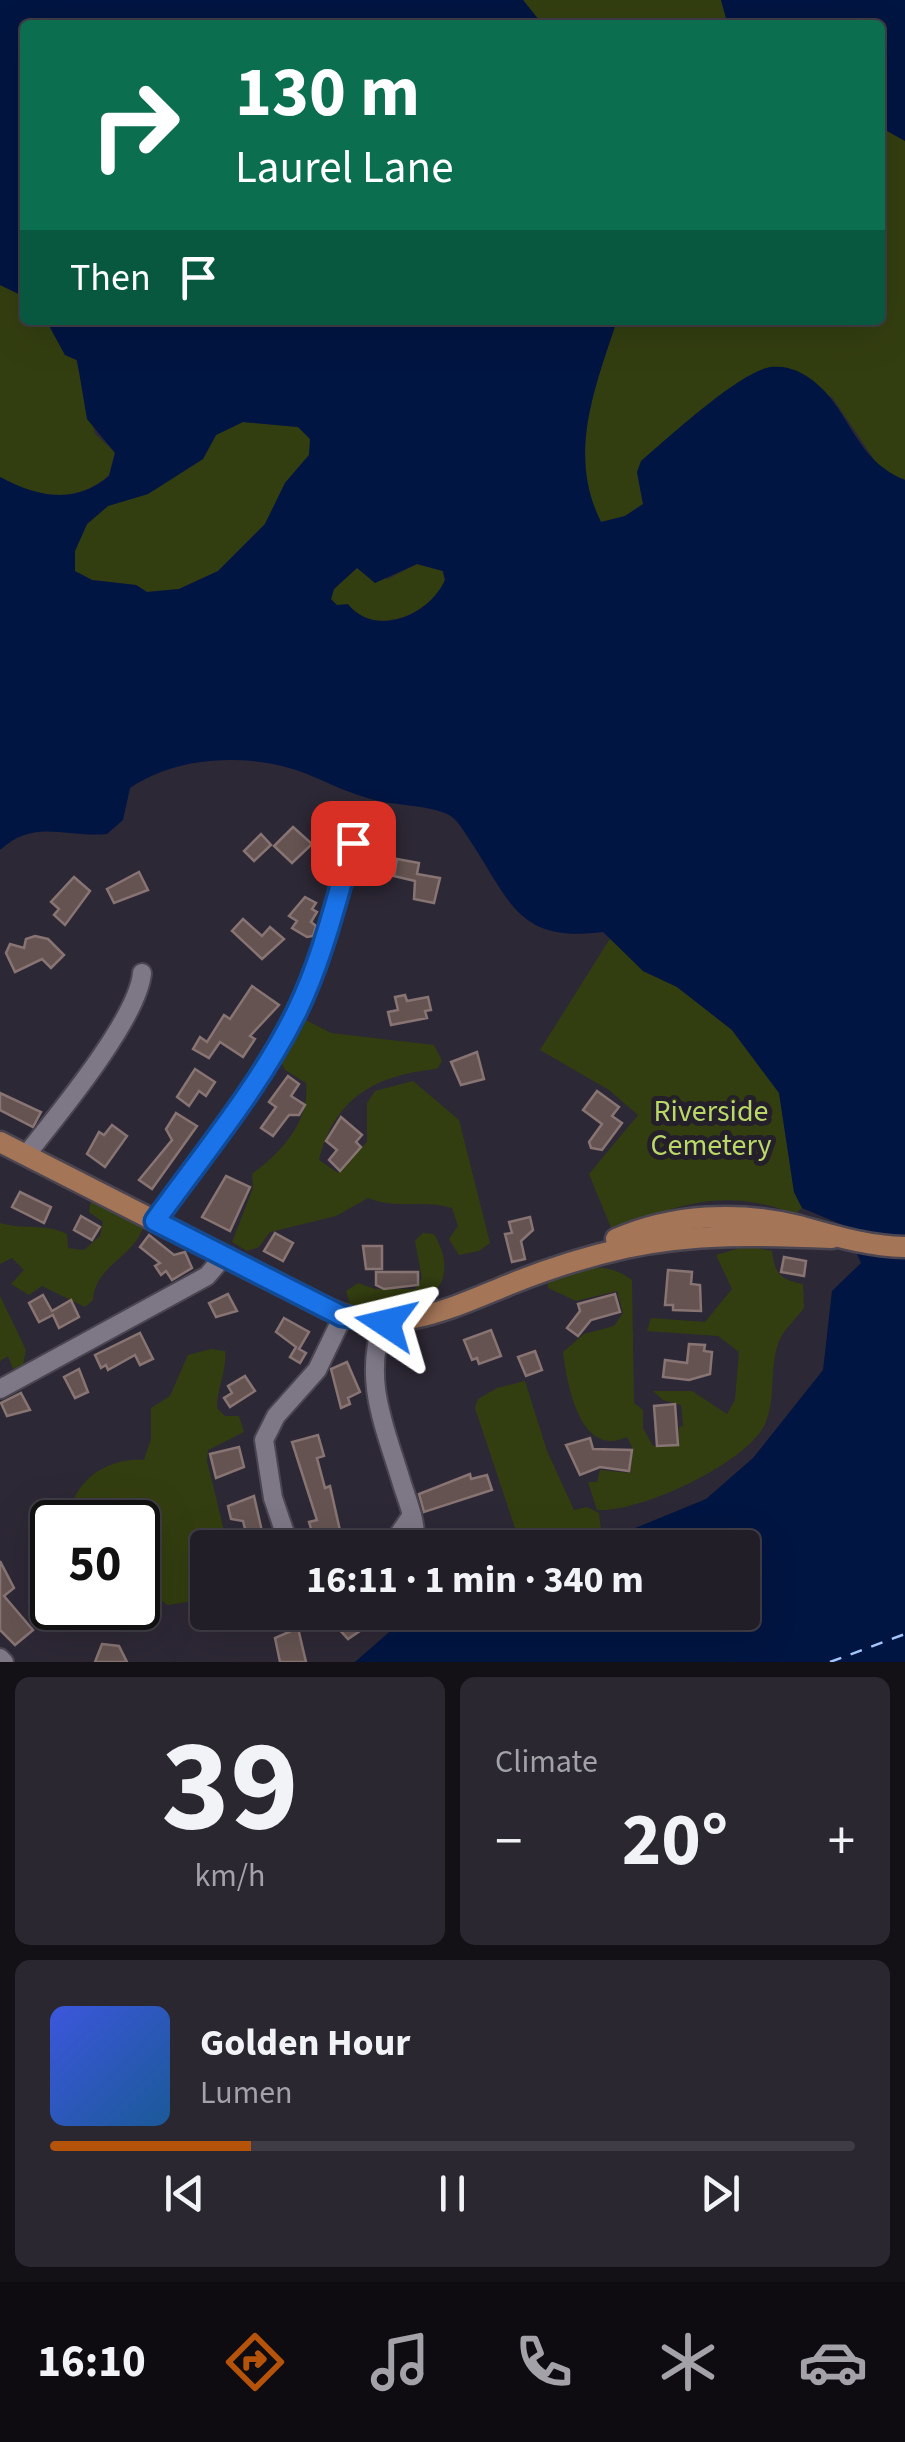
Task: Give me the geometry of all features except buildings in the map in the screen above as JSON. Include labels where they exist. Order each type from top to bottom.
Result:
[{"type":"main road","points":[[0,1142],[342,1316],[382,1322],[452,1309],[584,1257],[645,1244],[722,1236],[832,1238],[905,1247]]},
{"type":"street","points":[[155,1221],[252,1086],[297,1012],[320,958],[353,843]]},
{"type":"street","points":[[26,1155],[88,1074],[131,1004],[142,973]]},
{"type":"street","points":[[0,1389],[207,1276],[224,1256]]},
{"type":"street","points":[[284,1530],[273,1498],[264,1440],[276,1416],[317,1370],[342,1316]]},
{"type":"street","points":[[382,1322],[372,1354],[374,1394],[413,1530]]},
{"type":"street","points":[[402,1530],[412,1516]]},
{"type":"green space","points":[[523,0],[721,0],[727,20],[539,20]]},
{"type":"green space","points":[[885,130],[905,141],[905,480],[882,471],[832,397],[771,367],[716,400],[637,472],[643,504],[625,516],[601,522],[586,471],[585,446],[593,396],[615,325],[885,325]]},
{"type":"green space","points":[[0,285],[20,295],[20,325],[49,325],[65,355],[76,360],[95,434],[115,452],[109,475],[83,491],[42,493],[0,477]]},
{"type":"green space","points":[[243,422],[298,427],[311,439],[309,455],[285,483],[265,524],[218,571],[179,589],[147,592],[136,585],[92,580],[75,571],[75,551],[87,524],[108,506],[148,494],[203,459],[216,435]]},
{"type":"green space","points":[[417,564],[442,571],[445,580],[436,595],[409,615],[393,620],[360,618],[331,599],[334,589],[357,568],[388,579]]},
{"type":"green space","name":"Riverside Cemetery","points":[[611,937],[643,971],[677,987],[732,1030],[779,1093],[794,1192],[802,1208],[795,1214],[746,1201],[724,1200],[682,1206],[612,1230],[589,1174],[638,1115],[609,1090],[540,1050]]},
{"type":"green space","points":[[300,1017],[331,1033],[434,1045],[442,1061],[437,1069],[377,1084],[347,1105],[326,1138],[319,1160],[338,1173],[367,1142],[367,1103],[375,1091],[413,1081],[459,1120],[490,1243],[479,1251],[459,1255],[449,1239],[458,1226],[452,1208],[368,1198],[336,1216],[270,1232],[259,1247],[247,1251],[232,1242],[253,1188],[252,1174],[283,1146],[303,1110],[306,1083],[285,1070],[277,1054]]},
{"type":"green space","points":[[91,1199],[133,1215],[143,1228],[131,1247],[100,1279],[93,1300],[85,1307],[42,1286],[29,1295],[11,1284],[24,1270],[12,1258],[0,1264],[0,1223],[59,1231],[67,1234],[68,1248],[84,1250],[100,1236],[103,1222],[89,1212]]},
{"type":"green space","points":[[423,1233],[434,1234],[443,1256],[444,1274],[437,1289],[409,1307],[370,1310],[350,1305],[346,1291],[358,1283],[375,1289],[415,1289],[422,1278],[415,1241]]},
{"type":"green space","points":[[747,1246],[772,1251],[780,1275],[803,1284],[804,1308],[776,1349],[771,1404],[765,1424],[737,1454],[690,1483],[639,1503],[597,1510],[588,1482],[597,1482],[600,1470],[630,1473],[633,1449],[627,1437],[611,1441],[598,1438],[587,1428],[573,1399],[563,1352],[584,1334],[614,1326],[623,1313],[617,1291],[576,1301],[548,1288],[548,1281],[591,1268],[611,1270],[632,1280],[634,1403],[643,1410],[643,1428],[653,1446],[678,1446],[679,1427],[683,1426],[681,1405],[663,1400],[653,1391],[692,1391],[727,1414],[735,1400],[739,1352],[718,1336],[647,1331],[651,1318],[705,1322],[732,1289],[716,1255]]},
{"type":"green space","points":[[0,1296],[26,1350],[23,1365],[13,1369],[8,1356],[0,1361]]},
{"type":"green space","points":[[211,1349],[225,1351],[217,1408],[225,1416],[239,1416],[244,1432],[208,1450],[207,1461],[224,1530],[190,1530],[190,1603],[168,1605],[160,1600],[160,1500],[74,1500],[84,1484],[101,1470],[122,1461],[144,1460],[151,1439],[151,1408],[170,1396],[188,1355]]},
{"type":"green space","points":[[525,1381],[547,1451],[574,1510],[587,1507],[599,1513],[601,1529],[516,1530],[475,1408],[478,1399],[497,1388]]},
{"type":"water","points":[[0,0],[523,0],[539,20],[20,20],[20,295],[0,285]]},
{"type":"water","points":[[721,0],[905,0],[905,141],[885,130],[885,20],[727,20]]},
{"type":"water","points":[[49,325],[615,325],[593,396],[585,446],[591,497],[601,522],[625,516],[643,504],[637,472],[641,461],[723,393],[771,367],[794,370],[814,381],[869,454],[884,469],[905,480],[905,1662],[355,1662],[392,1630],[760,1630],[760,1530],[630,1530],[706,1499],[753,1458],[823,1370],[832,1291],[861,1263],[845,1226],[802,1208],[794,1192],[779,1093],[732,1030],[677,987],[643,971],[603,932],[553,931],[520,914],[461,826],[447,814],[363,797],[286,767],[216,760],[170,769],[130,788],[123,820],[107,834],[38,832],[13,840],[0,850],[0,477],[56,495],[96,485],[109,476],[115,453],[87,419],[77,360],[65,355]],"holes":[[[243,422],[298,427],[310,439],[309,455],[285,483],[265,524],[218,571],[179,589],[147,592],[136,585],[92,580],[75,571],[75,551],[87,524],[108,506],[148,494],[203,459],[216,435]],[[417,564],[443,571],[445,580],[427,604],[386,621],[372,620],[348,604],[337,605],[331,599],[334,589],[357,568],[375,583]]]},
{"type":"ferry route","points":[[830,1662],[905,1634]]},
{"type":"route","points":[[353,843],[320,958],[297,1012],[252,1086],[155,1221],[342,1316],[386,1323]]}]
